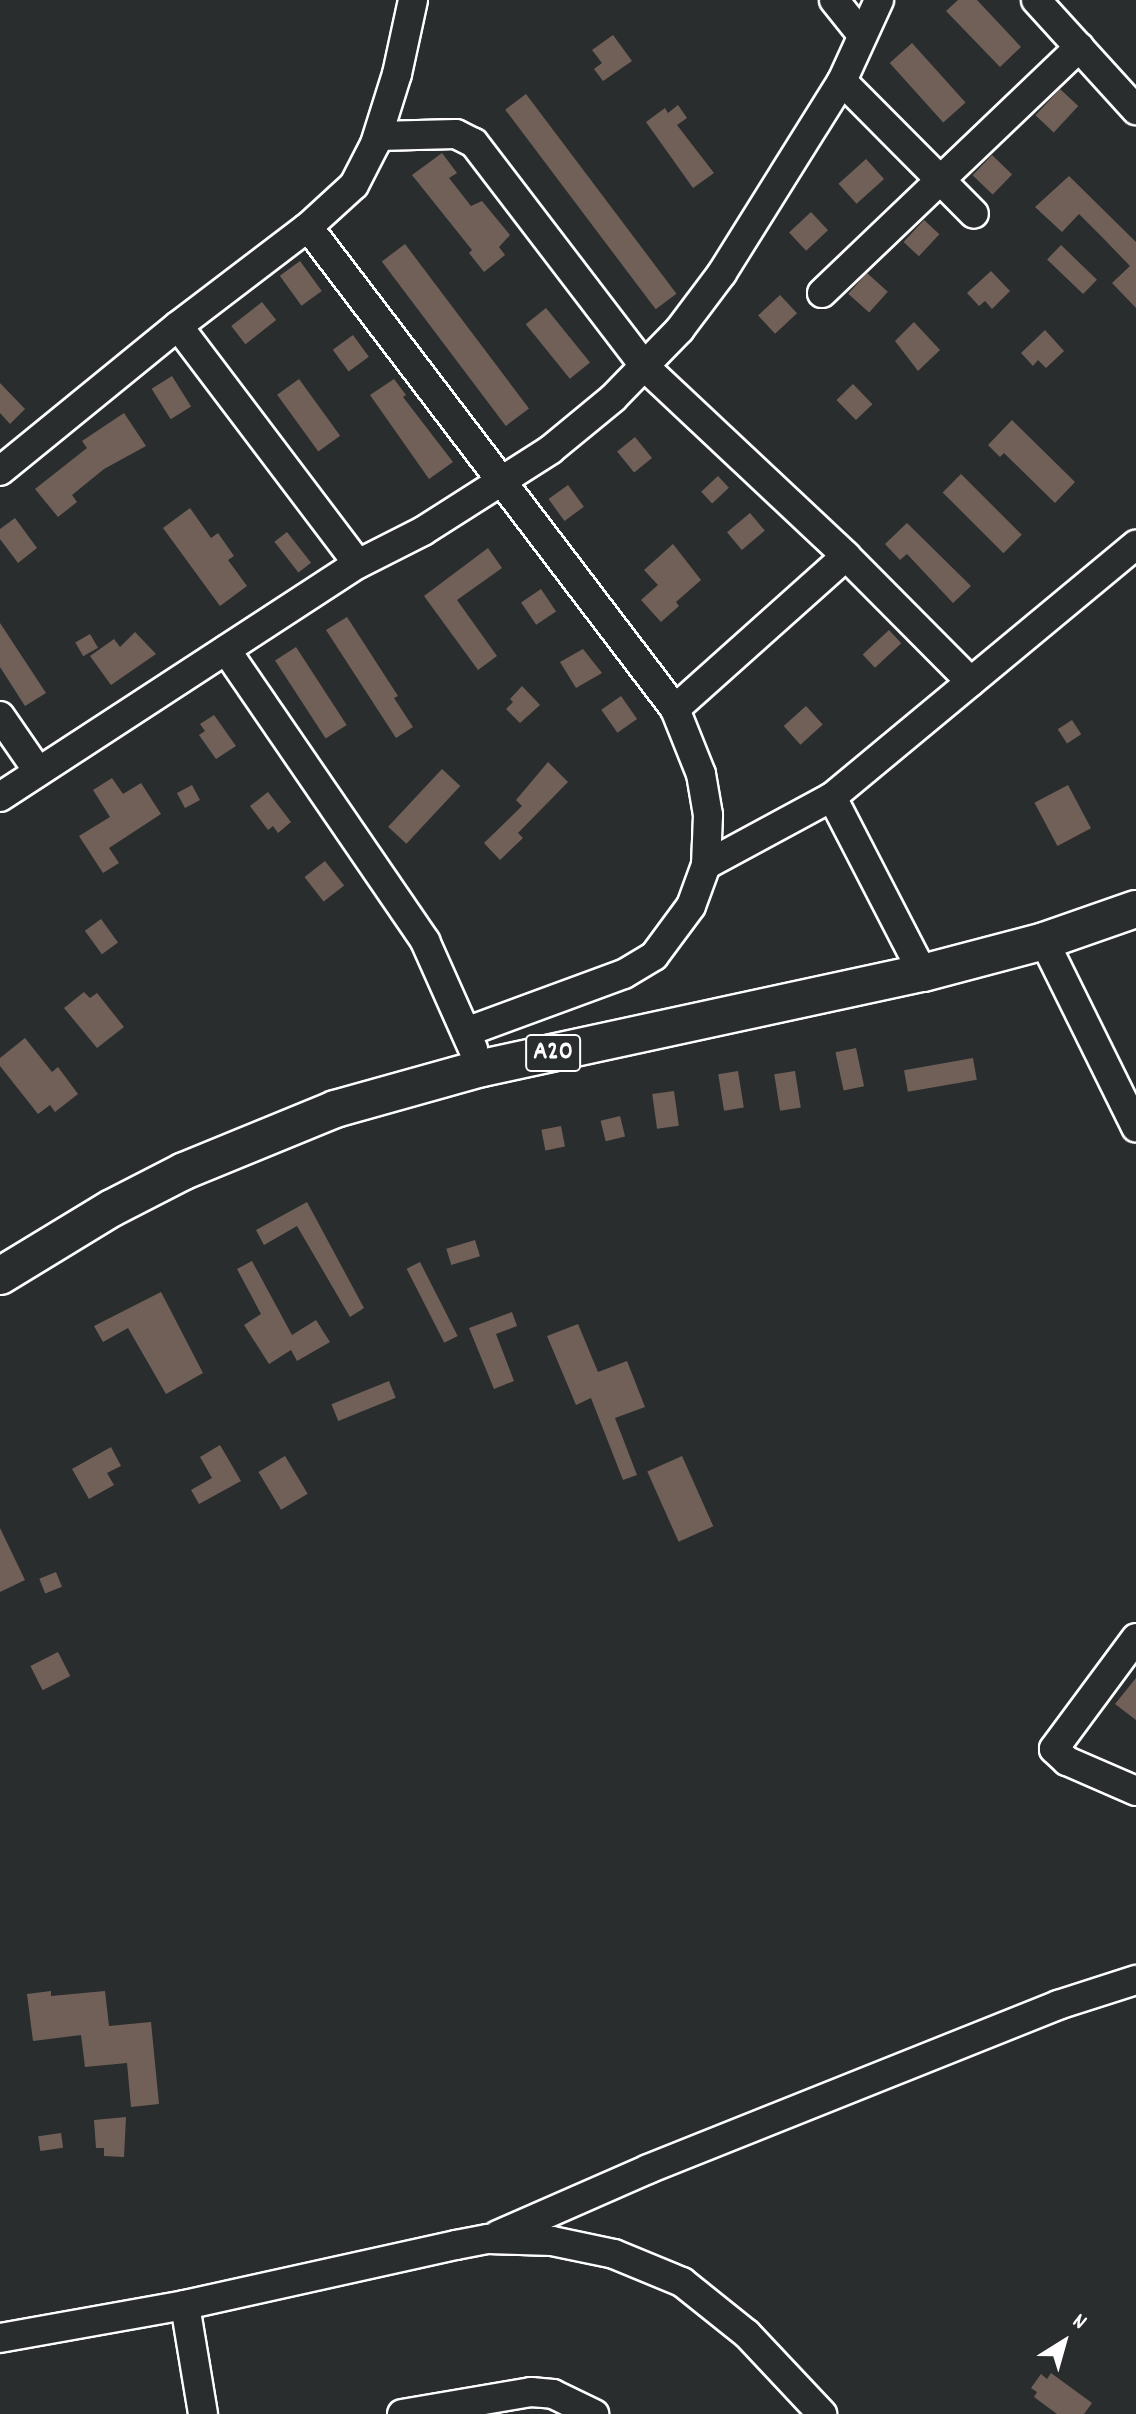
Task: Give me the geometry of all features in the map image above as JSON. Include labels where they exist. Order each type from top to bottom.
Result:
[{"type":"main road","name":"A20","points":[[0,1276],[112,1208],[219,1154],[335,1109],[482,1068],[923,973],[1044,941],[1136,909]]},
{"type":"street","points":[[0,471],[178,326],[308,227],[354,185],[378,136],[397,74],[413,0]]},
{"type":"street","points":[[834,0],[862,35]]},
{"type":"street","points":[[0,797],[358,564],[423,531],[550,450],[645,367],[680,329],[722,273],[842,81],[879,0]]},
{"type":"street","points":[[1036,0],[1136,110]]},
{"type":"street","points":[[822,293],[938,177],[1079,47]]},
{"type":"street","points":[[842,81],[974,214]]},
{"type":"street","points":[[378,136],[456,134],[474,143],[645,367],[846,556],[971,682]]},
{"type":"street","points":[[308,227],[675,709],[701,774],[708,815],[706,865],[691,906],[654,956],[624,974],[466,1032]]},
{"type":"street","points":[[178,326],[358,564]]},
{"type":"street","points":[[706,865],[832,797],[1136,545]]},
{"type":"street","points":[[675,709],[846,556]]},
{"type":"street","points":[[226,650],[425,941],[482,1068]]},
{"type":"street","points":[[0,716],[38,771]]},
{"type":"street","points":[[832,797],[923,973]]},
{"type":"street","points":[[1044,941],[1136,1127]]},
{"type":"street","points":[[1136,1638],[1054,1749],[1067,1761],[1136,1791]]},
{"type":"street","points":[[0,2338],[185,2305],[488,2239],[648,2169],[1044,2011],[1136,1980]]},
{"type":"street","points":[[488,2239],[579,2244],[614,2254],[682,2282],[747,2334],[822,2414]]},
{"type":"street","points":[[185,2305],[203,2414]]},
{"type":"street","points":[[402,2414],[531,2392],[553,2394],[594,2414]]},
{"type":"building","points":[[958,0],[977,0],[1021,47],[1000,67],[946,11]]},
{"type":"building","points":[[613,35],[632,61],[603,81],[594,69],[602,63],[592,50]]},
{"type":"building","points":[[912,43],[966,102],[943,123],[890,63]]},
{"type":"building","points":[[1060,89],[1078,106],[1054,132],[1035,115]]},
{"type":"building","points":[[526,94],[676,294],[656,309],[505,110]]},
{"type":"building","points":[[678,105],[687,118],[677,125],[714,173],[693,188],[646,122],[665,108],[668,113]]},
{"type":"building","points":[[442,153],[457,173],[449,178],[471,206],[482,201],[510,235],[499,247],[505,255],[484,272],[469,253],[472,250],[412,175]]},
{"type":"building","points":[[992,155],[1012,174],[993,195],[973,175]]},
{"type":"building","points":[[866,159],[884,179],[857,204],[839,184]]},
{"type":"building","points":[[1069,176],[1136,242],[1136,308],[1112,283],[1130,266],[1079,214],[1062,232],[1035,207]]},
{"type":"building","points":[[811,212],[828,230],[806,251],[789,232]]},
{"type":"building","points":[[924,220],[939,234],[919,256],[904,242]]},
{"type":"building","points":[[405,244],[529,409],[506,426],[382,261]]},
{"type":"building","points":[[1061,245],[1097,280],[1083,294],[1047,259]]},
{"type":"building","points":[[300,261],[322,291],[302,306],[280,276]]},
{"type":"building","points":[[991,271],[1010,291],[992,309],[985,301],[979,306],[967,293]]},
{"type":"building","points":[[867,273],[888,292],[869,313],[848,294]]},
{"type":"building","points":[[780,295],[797,313],[775,334],[758,315]]},
{"type":"building","points":[[262,302],[276,320],[245,344],[231,326]]},
{"type":"building","points":[[546,308],[590,362],[570,379],[526,324]]},
{"type":"building","points":[[914,322],[940,350],[918,371],[895,341]]},
{"type":"building","points":[[1045,330],[1064,351],[1046,368],[1038,360],[1033,366],[1021,353]]},
{"type":"building","points":[[353,335],[369,357],[349,372],[333,350]]},
{"type":"building","points":[[172,376],[191,407],[171,419],[152,389]]},
{"type":"building","points":[[299,379],[340,436],[318,452],[277,395]]},
{"type":"building","points":[[394,379],[406,395],[403,397],[453,462],[429,479],[370,395]]},
{"type":"building","points":[[0,383],[25,409],[10,424],[0,413]]},
{"type":"building","points":[[853,384],[872,404],[856,420],[836,400]]},
{"type":"building","points":[[124,413],[146,446],[104,469],[72,495],[77,502],[58,517],[35,489],[87,448],[82,441]]},
{"type":"building","points":[[1012,420],[1075,482],[1055,503],[1004,453],[1000,457],[988,445]]},
{"type":"building","points":[[635,437],[652,458],[634,472],[617,451]]},
{"type":"building","points":[[961,474],[1022,535],[1003,553],[943,492]]},
{"type":"building","points":[[718,476],[729,488],[712,503],[701,492]]},
{"type":"building","points":[[568,485],[584,507],[564,521],[549,499]]},
{"type":"building","points":[[190,508],[211,538],[218,533],[234,556],[228,560],[247,586],[220,606],[163,528]]},
{"type":"building","points":[[750,513],[765,531],[742,550],[727,532]]},
{"type":"building","points":[[15,518],[37,548],[18,563],[0,539],[0,529]]},
{"type":"building","points":[[907,523],[971,586],[953,603],[907,554],[900,560],[885,544]]},
{"type":"building","points":[[287,532],[311,563],[298,573],[274,542]]},
{"type":"building","points":[[673,544],[701,580],[676,602],[679,606],[661,622],[641,600],[658,585],[644,570]]},
{"type":"building","points":[[488,548],[502,568],[457,600],[497,656],[478,670],[424,596]]},
{"type":"building","points":[[541,589],[556,611],[536,625],[521,602]]},
{"type":"building","points":[[347,617],[398,696],[394,698],[413,727],[396,738],[326,630]]},
{"type":"building","points":[[0,623],[46,693],[25,706],[0,667]]},
{"type":"building","points":[[889,630],[901,643],[875,668],[863,655]]},
{"type":"building","points":[[135,632],[156,654],[111,685],[90,656],[114,639],[120,647]]},
{"type":"building","points":[[90,634],[98,648],[83,656],[75,642]]},
{"type":"building","points":[[296,647],[347,725],[326,739],[275,661]]},
{"type":"building","points":[[583,649],[602,673],[576,688],[560,662]]},
{"type":"building","points":[[522,686],[540,705],[520,723],[506,709],[513,702],[510,699]]},
{"type":"building","points":[[621,696],[637,719],[617,733],[601,710]]},
{"type":"building","points":[[806,706],[823,725],[800,745],[784,726]]},
{"type":"building","points":[[214,715],[236,746],[216,759],[199,735],[205,731],[200,724]]},
{"type":"building","points":[[1072,720],[1081,734],[1067,744],[1058,729]]},
{"type":"building","points":[[548,762],[568,782],[518,833],[523,838],[500,860],[484,843],[522,806],[516,800]]},
{"type":"building","points":[[442,769],[460,786],[406,844],[388,827]]},
{"type":"building","points":[[112,778],[123,794],[141,783],[161,814],[109,848],[119,863],[103,873],[79,836],[110,817],[93,790]]},
{"type":"building","points":[[192,785],[200,800],[185,808],[177,793]]},
{"type":"building","points":[[1068,785],[1091,828],[1057,846],[1034,803]]},
{"type":"building","points":[[268,792],[291,822],[278,833],[273,826],[268,830],[250,806]]},
{"type":"building","points":[[325,861],[344,885],[324,901],[305,877]]},
{"type":"building","points":[[101,919],[118,942],[102,954],[85,931]]},
{"type":"building","points":[[84,992],[90,998],[97,993],[124,1027],[97,1048],[64,1008]]},
{"type":"building","points":[[25,1038],[52,1072],[58,1067],[78,1094],[55,1112],[50,1105],[38,1114],[0,1066],[0,1058]]},
{"type":"building","points":[[856,1048],[864,1086],[844,1091],[835,1052]]},
{"type":"building","points":[[973,1058],[977,1080],[908,1092],[904,1070]]},
{"type":"building","points":[[738,1071],[744,1108],[724,1111],[718,1074]]},
{"type":"building","points":[[795,1071],[801,1108],[780,1111],[774,1074]]},
{"type":"building","points":[[674,1091],[679,1126],[657,1129],[652,1094]]},
{"type":"building","points":[[620,1116],[625,1136],[606,1141],[601,1121]]},
{"type":"building","points":[[561,1126],[565,1147],[545,1150],[541,1130]]},
{"type":"building","points":[[307,1202],[364,1308],[350,1317],[297,1226],[264,1245],[256,1230]]},
{"type":"building","points":[[475,1240],[480,1256],[451,1265],[446,1249]]},
{"type":"building","points":[[252,1261],[292,1335],[316,1320],[330,1342],[297,1361],[291,1350],[269,1364],[244,1325],[261,1314],[237,1269]]},
{"type":"building","points":[[420,1262],[458,1336],[444,1343],[407,1269]]},
{"type":"building","points":[[161,1292],[203,1373],[166,1394],[128,1328],[103,1342],[94,1326]]},
{"type":"building","points":[[512,1312],[517,1326],[496,1334],[514,1381],[494,1389],[469,1328]]},
{"type":"building","points":[[578,1324],[598,1372],[627,1361],[645,1407],[615,1418],[637,1475],[623,1480],[591,1398],[576,1405],[547,1336]]},
{"type":"building","points":[[389,1381],[396,1398],[338,1421],[332,1404]]},
{"type":"building","points":[[220,1445],[241,1481],[199,1504],[191,1490],[212,1478],[200,1457]]},
{"type":"building","points":[[111,1447],[121,1466],[107,1473],[114,1485],[89,1499],[72,1469]]},
{"type":"building","points":[[285,1456],[308,1494],[281,1510],[258,1472]]},
{"type":"building","points":[[682,1456],[713,1526],[679,1542],[647,1471]]},
{"type":"building","points":[[0,1528],[25,1580],[0,1592]]},
{"type":"building","points":[[56,1572],[62,1587],[45,1594],[39,1579]]},
{"type":"building","points":[[58,1652],[70,1676],[43,1690],[30,1666]]},
{"type":"building","points":[[1136,1678],[1136,1720],[1115,1704]]},
{"type":"building","points":[[51,1991],[51,1996],[105,1991],[109,2026],[151,2022],[159,2104],[131,2107],[127,2063],[85,2067],[81,2035],[33,2041],[27,1994]]},
{"type":"building","points":[[126,2117],[124,2157],[104,2156],[104,2148],[96,2148],[94,2120]]},
{"type":"building","points":[[61,2133],[63,2148],[40,2151],[38,2136]]},
{"type":"building","points":[[1051,2373],[1092,2403],[1084,2414],[1057,2414],[1034,2397],[1037,2392],[1031,2388],[1041,2374],[1047,2379]]}]
